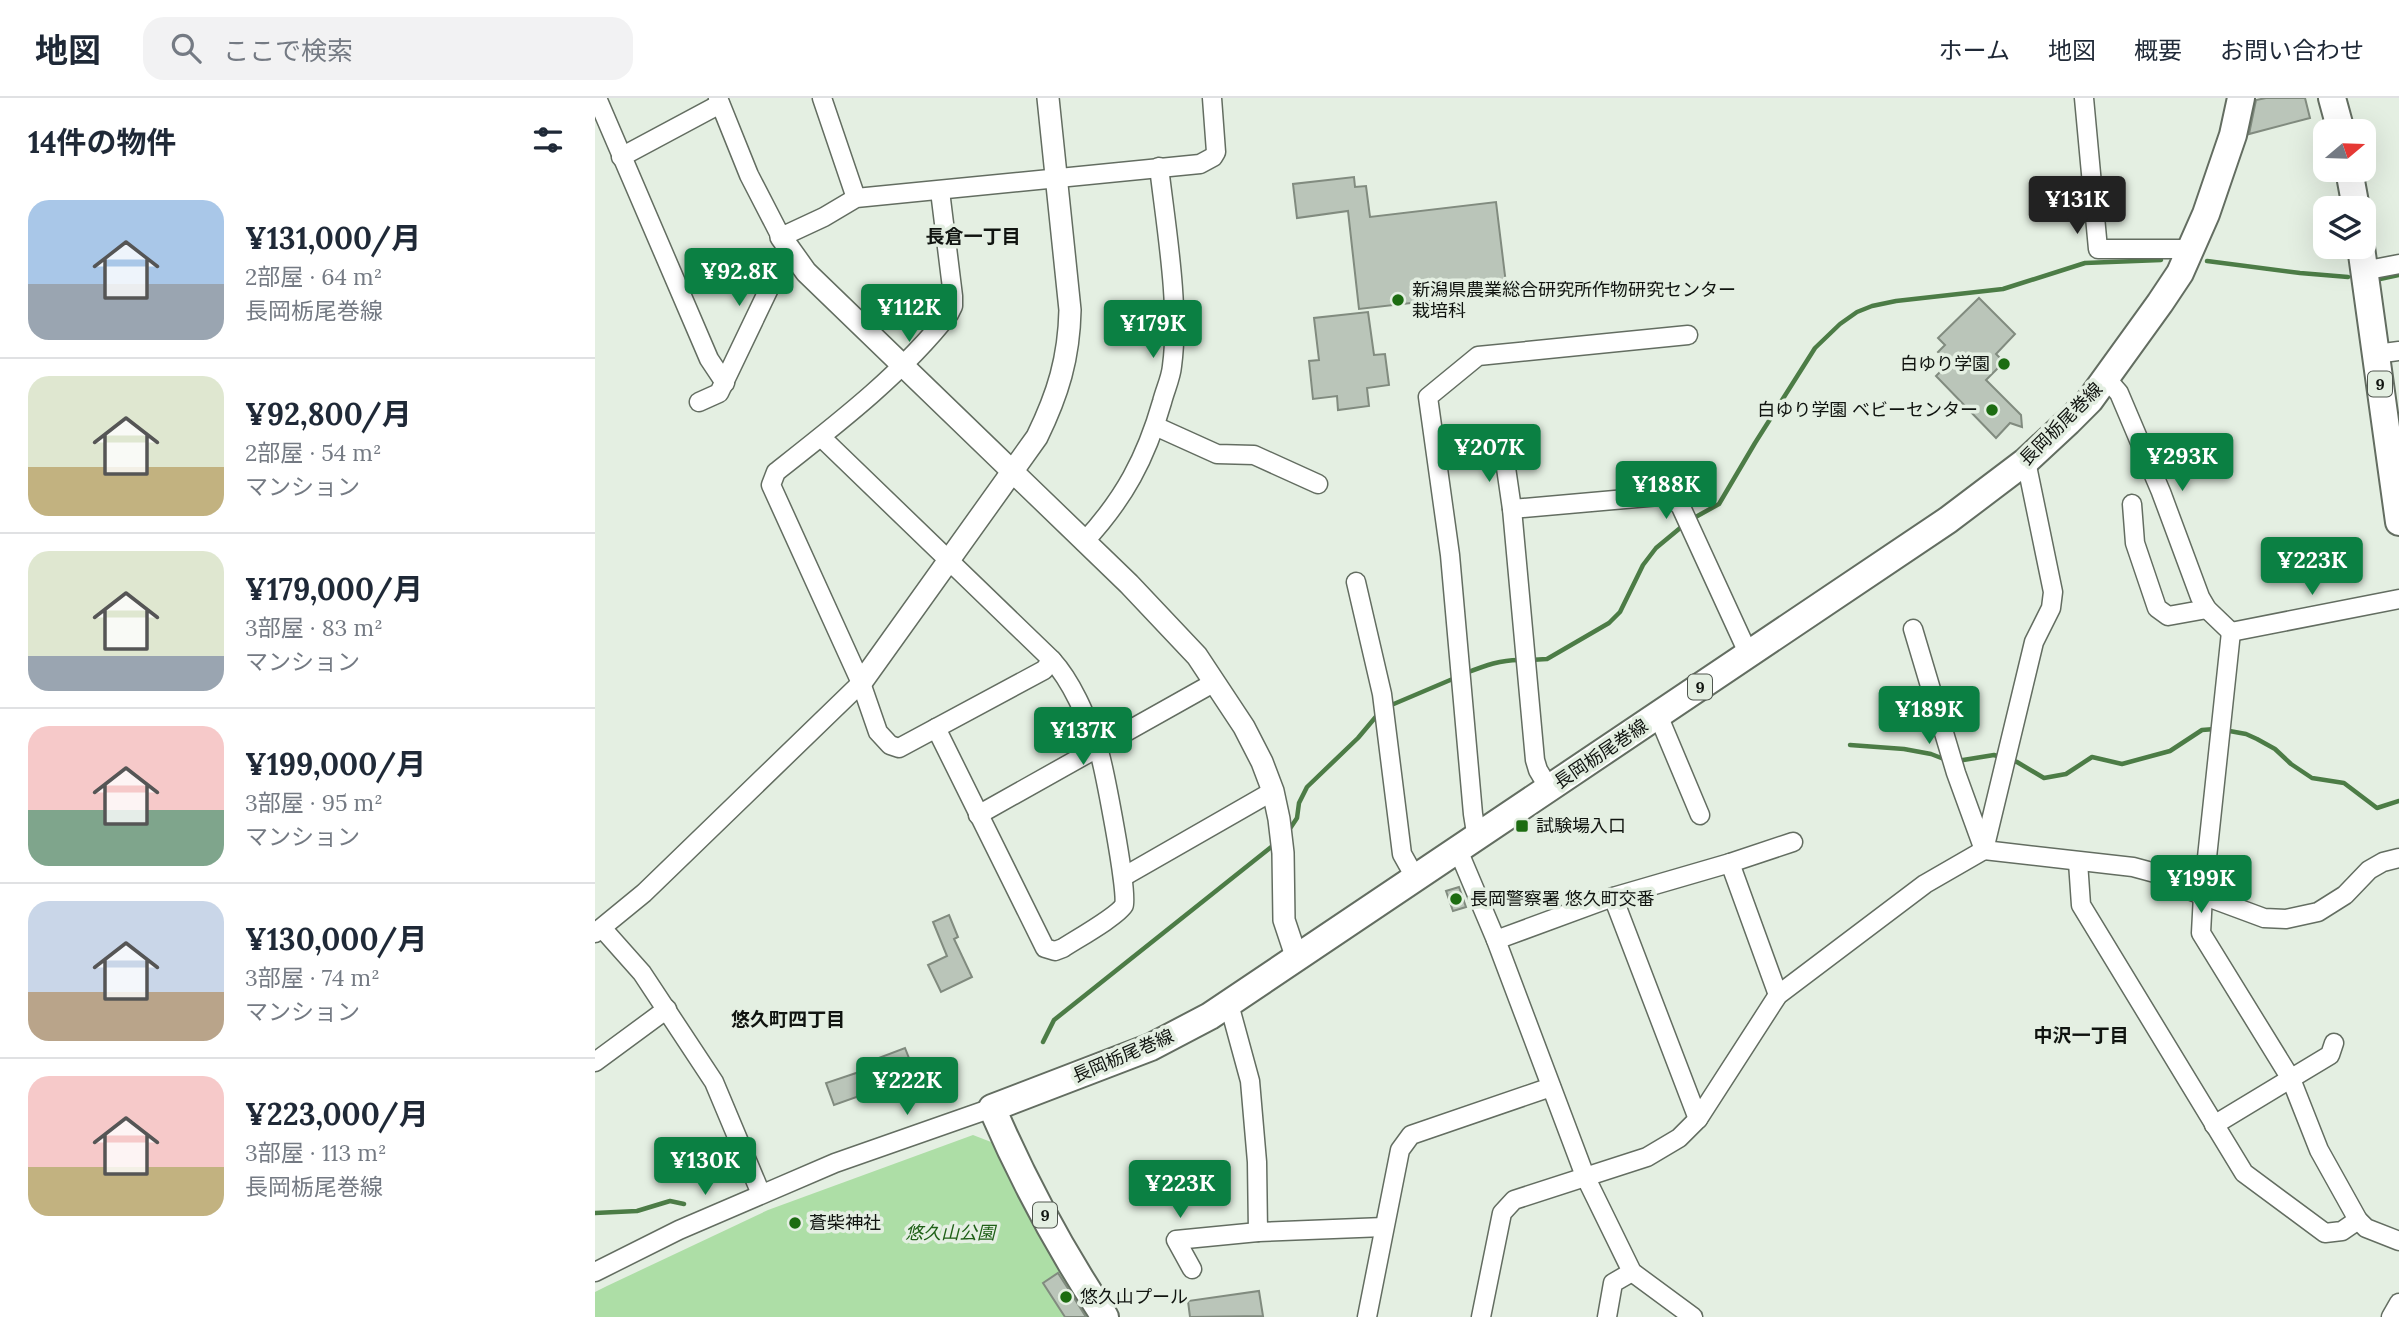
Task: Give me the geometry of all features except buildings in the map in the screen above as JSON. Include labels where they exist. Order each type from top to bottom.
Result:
[{"type":"main road","name":"長岡栃尾巻線","points":[[992,1108],[1151,1046],[1210,1016],[1948,520],[2026,461],[2090,400],[2171,288],[2191,249],[2221,175],[2241,98]]},
{"type":"main road","points":[[2332,98],[2338,119]]},
{"type":"main road","name":"9","points":[[2362,259],[2388,352],[2399,522]]},
{"type":"main road","name":"9","points":[[992,1108],[1070,1265],[1105,1317]]},
{"type":"street","points":[[597,98],[709,359],[725,383]]},
{"type":"street","points":[[822,98],[856,198]]},
{"type":"street","points":[[761,1194],[714,1082],[642,973],[599,930],[643,893],[861,683],[1037,437],[1058,392],[1066,360],[1070,310],[1048,98]]},
{"type":"street","points":[[699,402],[719,393],[725,383],[785,243],[856,198],[1200,164],[1213,157],[1216,146],[1212,98]]},
{"type":"street","points":[[2084,98],[2098,249],[2191,249]]},
{"type":"street","points":[[621,157],[719,101],[749,175],[785,243],[806,272],[1177,632],[1198,656],[1244,727],[1273,791],[1283,853],[1284,920],[1297,959]]},
{"type":"street","points":[[1084,542],[1121,499],[1155,426],[1172,366],[1173,320],[1159,167]]},
{"type":"street","points":[[940,191],[953,306],[940,325],[902,366],[821,437],[776,472],[771,485],[861,683],[878,732],[890,745],[899,748],[1044,670],[1052,660]]},
{"type":"street","points":[[2362,259],[2399,264]]},
{"type":"street","points":[[1688,335],[1478,356],[1428,397],[1450,555],[1473,814],[1467,844],[1496,940],[1585,1176],[1632,1272],[1693,1317]]},
{"type":"street","points":[[2106,378],[2119,393],[2161,492],[2200,597],[2207,609],[2231,632]]},
{"type":"street","points":[[1155,426],[1217,454],[1254,455],[1318,484]]},
{"type":"street","points":[[821,437],[1052,660],[1065,676],[1099,748],[1126,899],[1119,911],[1063,948],[1050,951],[1045,948],[936,727]]},
{"type":"street","points":[[1504,454],[1512,509],[1535,760],[1550,790]]},
{"type":"street","points":[[1984,850],[2035,642],[2052,608],[2053,592],[2026,461]]},
{"type":"street","points":[[1512,509],[1671,495],[1681,507],[1749,654]]},
{"type":"street","points":[[2132,504],[2135,543],[2157,608],[2168,616],[2207,609]]},
{"type":"street","points":[[1356,582],[1382,694],[1402,854],[1416,879]]},
{"type":"street","points":[[2231,632],[2399,599]]},
{"type":"street","points":[[1913,629],[1957,773],[1984,850]]},
{"type":"street","points":[[2231,632],[2201,933],[2291,1079],[2319,1150],[2357,1220],[2366,1228],[2399,1241]]},
{"type":"street","points":[[978,815],[1215,682]]},
{"type":"street","points":[[1658,715],[1700,815]]},
{"type":"street","points":[[1123,877],[1273,791]]},
{"type":"street","points":[[1496,940],[1613,897],[1793,842]]},
{"type":"street","points":[[1481,1317],[1502,1213],[1514,1200],[1647,1157],[1665,1148],[1698,1119],[1779,995],[1925,884],[1984,850],[2133,867],[2159,874],[2203,895],[2264,918],[2287,919],[2318,912],[2345,895],[2369,870],[2383,862],[2399,858]]},
{"type":"street","points":[[2078,862],[2081,905],[2244,1173],[2319,1231],[2342,1231],[2357,1220]]},
{"type":"street","points":[[1730,863],[1779,995]]},
{"type":"street","points":[[1613,897],[1698,1119]]},
{"type":"street","points":[[1229,1004],[1250,1081],[1257,1162],[1258,1232]]},
{"type":"street","points":[[595,1062],[667,1009]]},
{"type":"street","points":[[2214,1125],[2330,1055],[2335,1043]]},
{"type":"street","points":[[1367,1317],[1400,1150],[1411,1136],[1551,1087]]},
{"type":"street","points":[[595,1272],[679,1230],[835,1163],[992,1108]]},
{"type":"street","points":[[1192,1269],[1176,1240],[1258,1232],[1384,1227]]},
{"type":"street","points":[[1607,1317],[1613,1283],[1632,1272]]},
{"type":"street","points":[[2391,1317],[2399,1303]]},
{"type":"green space","name":"悠久山公園","points":[[973,1135],[1004,1147],[1096,1317],[595,1317],[595,1292],[607,1286],[768,1210]]},
{"type":"waterway","points":[[1692,519],[1719,504],[1815,348],[1857,312],[1896,301],[2003,289],[2085,263],[2161,260]]},
{"type":"waterway","points":[[2207,261],[2348,277]]},
{"type":"waterway","points":[[2380,279],[2399,275]]},
{"type":"waterway","points":[[1530,660],[1547,659],[1609,623],[1620,612],[1643,565],[1656,548],[1685,524]]},
{"type":"waterway","points":[[1466,673],[1500,662],[1522,660]]},
{"type":"waterway","points":[[1389,706],[1455,678]]},
{"type":"waterway","points":[[1287,833],[1297,818],[1299,803],[1307,787],[1358,738],[1379,713]]},
{"type":"waterway","points":[[2009,760],[2044,778],[2066,774],[2092,757],[2122,764],[2170,751],[2202,730],[2215,729]]},
{"type":"waterway","points":[[2224,730],[2257,739],[2275,749],[2312,778],[2344,783],[2377,808],[2399,801]]},
{"type":"waterway","points":[[1850,745],[1904,749],[1931,754],[1949,761]]},
{"type":"waterway","points":[[1957,761],[1994,755],[2000,757]]},
{"type":"waterway","points":[[1043,1042],[1054,1020],[1275,844]]},
{"type":"waterway","points":[[595,1213],[637,1211],[670,1201],[684,1204]]},
{"type":"place","name":"新潟県農業総合研究所作物研究センター 栽培科","points":[[1398,300]]},
{"type":"place","name":"白ゆり学園","points":[[2004,364]]},
{"type":"place","name":"白ゆり学園 ベビーセンター","points":[[1992,410]]},
{"type":"place","name":"試験場入口","points":[[1522,826]]},
{"type":"place","name":"長岡警察署 悠久町交番","points":[[1456,899]]},
{"type":"place","name":"蒼柴神社","points":[[795,1223]]},
{"type":"place","name":"悠久山プール","points":[[1066,1297]]},
{"type":"district","name":"長倉一丁目","points":[[973,236]]},
{"type":"district","name":"悠久町四丁目","points":[[788,1019]]},
{"type":"district","name":"中沢一丁目","points":[[2081,1035]]}]
